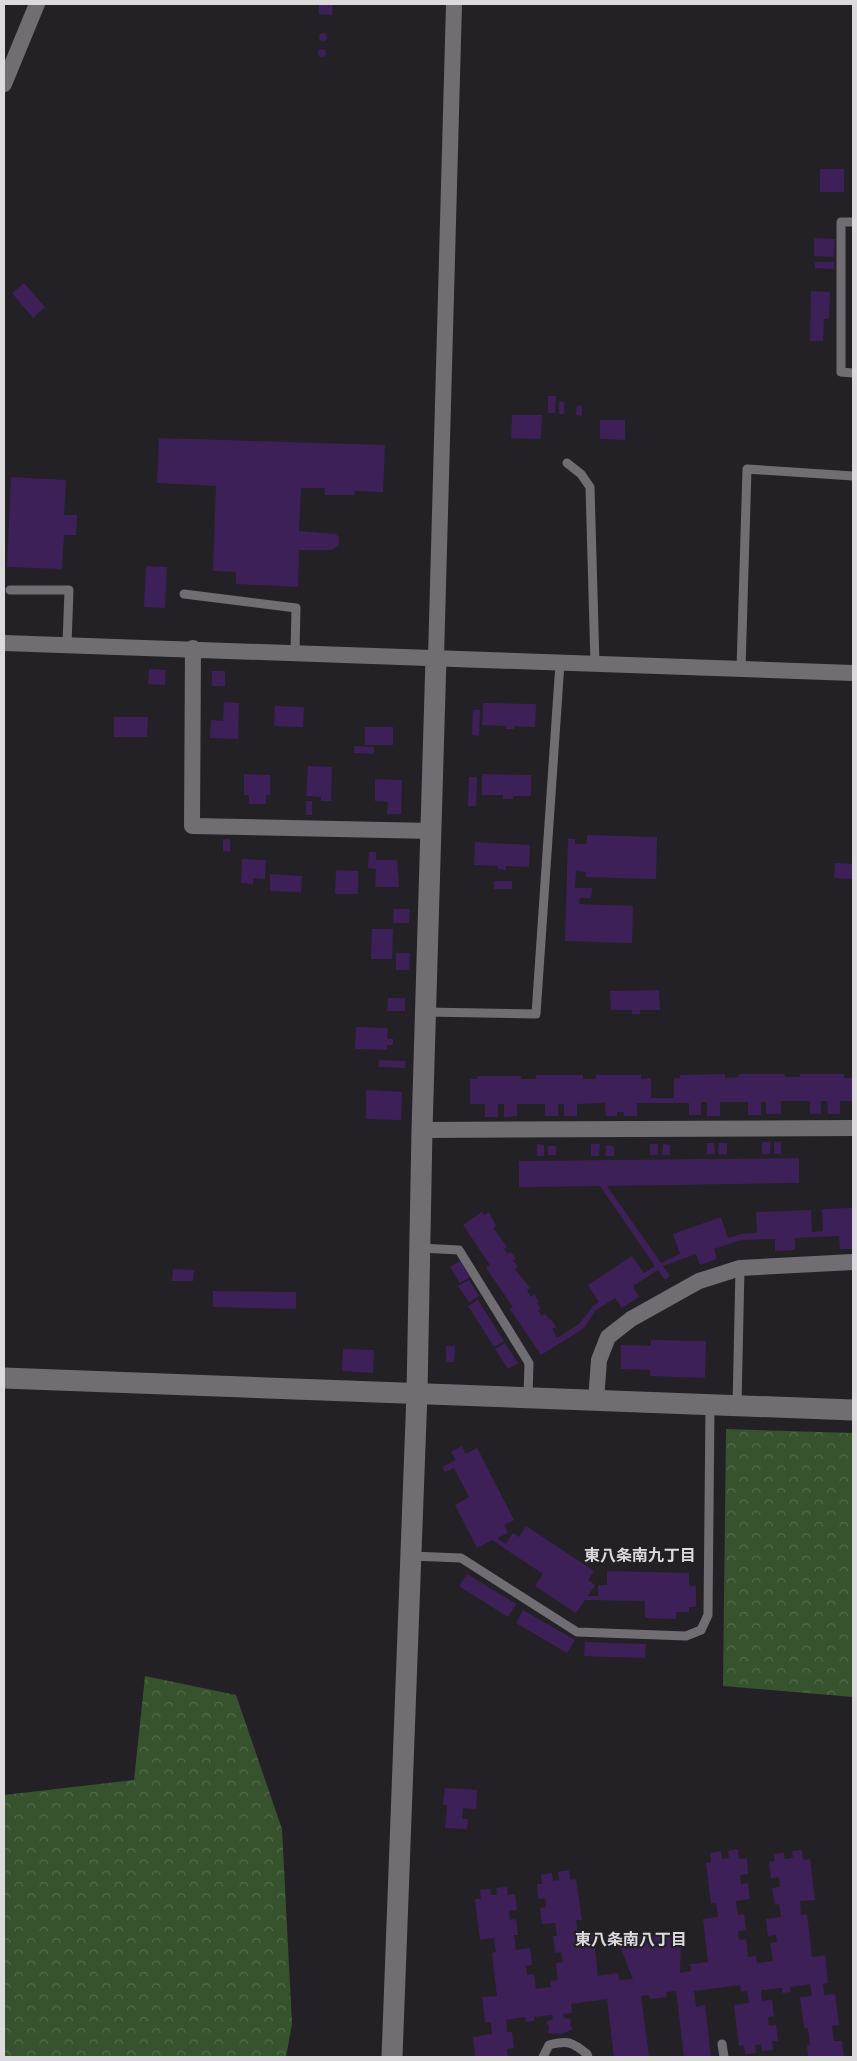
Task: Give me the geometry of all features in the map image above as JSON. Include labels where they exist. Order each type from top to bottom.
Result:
[{"type":"street","points":[[4,84],[36,4]]},
{"type":"street","points":[[392,2057],[417,1392],[422,1130],[432,831],[454,4]]},
{"type":"street","points":[[4,643],[193,648],[853,673]]},
{"type":"street","points":[[193,648],[192,826],[432,831]]},
{"type":"street","points":[[422,1130],[853,1128]]},
{"type":"street","points":[[596,1400],[599,1360],[608,1337],[631,1320],[698,1281],[740,1268],[853,1262]]},
{"type":"street","points":[[4,1378],[417,1392],[853,1410]]},
{"type":"lane","points":[[853,222],[841,222],[841,372],[853,373]]},
{"type":"lane","points":[[567,463],[581,474],[590,487],[595,664]]},
{"type":"lane","points":[[741,669],[747,469],[853,476]]},
{"type":"lane","points":[[10,590],[69,590],[67,644]]},
{"type":"lane","points":[[184,594],[296,608],[294,652]]},
{"type":"lane","points":[[426,1012],[536,1014],[560,663]]},
{"type":"lane","points":[[420,1248],[458,1250],[529,1363],[528,1397]]},
{"type":"lane","points":[[737,1406],[740,1268]]},
{"type":"lane","points":[[411,1556],[461,1558],[577,1632],[686,1636],[701,1630],[708,1615],[710,1405]]},
{"type":"lane","points":[[543,2057],[549,2045],[562,2042],[574,2043],[588,2057]]},
{"type":"lane","points":[[722,2044],[724,2057]]},
{"type":"green space","points":[[726,1429],[853,1433],[853,1697],[723,1686]]},
{"type":"green space","points":[[145,1676],[236,1695],[282,1829],[292,2024],[286,2057],[4,2057],[4,1795],[134,1780]]},
{"type":"building","points":[[319,4],[333,4],[332,15],[319,14]]},
{"type":"building","points":[[323,33],[327,37],[323,41],[319,37]]},
{"type":"building","points":[[322,49],[326,53],[322,57],[318,53]]},
{"type":"building","points":[[820,169],[844,169],[844,192],[820,192]]},
{"type":"building","points":[[814,238],[835,239],[834,257],[814,256]]},
{"type":"building","points":[[815,262],[834,262],[834,269],[815,268]]},
{"type":"building","points":[[24,283],[45,307],[33,318],[12,293]]},
{"type":"building","points":[[811,291],[830,292],[829,319],[824,319],[823,341],[810,341]]},
{"type":"building","points":[[548,396],[556,396],[555,413],[548,413]]},
{"type":"building","points":[[559,401],[564,402],[564,414],[559,414]]},
{"type":"building","points":[[577,405],[582,406],[582,416],[576,415]]},
{"type":"building","points":[[512,415],[542,415],[541,439],[511,438]]},
{"type":"building","points":[[600,420],[625,420],[625,440],[600,439]]},
{"type":"building","points":[[159,438],[385,445],[383,492],[355,491],[354,495],[325,495],[325,488],[301,488],[299,531],[336,534],[339,538],[338,546],[331,550],[299,550],[298,587],[236,584],[236,572],[213,571],[216,486],[157,483]]},
{"type":"building","points":[[11,477],[66,480],[64,515],[77,515],[76,535],[64,535],[62,569],[7,567]]},
{"type":"building","points":[[146,566],[167,567],[165,608],[144,607]]},
{"type":"building","points":[[149,669],[166,670],[165,685],[148,684]]},
{"type":"building","points":[[212,671],[225,671],[225,686],[212,686]]},
{"type":"building","points":[[224,702],[239,703],[238,739],[210,738],[211,720],[223,721]]},
{"type":"building","points":[[483,703],[536,704],[535,727],[514,726],[514,729],[506,729],[506,726],[482,725]]},
{"type":"building","points":[[275,706],[304,707],[303,727],[274,726]]},
{"type":"building","points":[[473,710],[480,710],[479,736],[472,735]]},
{"type":"building","points":[[114,717],[148,717],[147,737],[114,737]]},
{"type":"building","points":[[365,727],[393,727],[393,745],[365,745]]},
{"type":"building","points":[[354,746],[374,747],[374,754],[354,753]]},
{"type":"building","points":[[308,766],[332,767],[331,801],[321,801],[321,797],[306,796]]},
{"type":"building","points":[[244,774],[270,775],[270,795],[266,795],[266,804],[249,804],[249,795],[244,795]]},
{"type":"building","points":[[482,774],[531,775],[531,796],[513,796],[513,799],[503,799],[503,795],[482,795]]},
{"type":"building","points":[[469,777],[477,777],[476,806],[468,806]]},
{"type":"building","points":[[375,779],[402,780],[401,814],[387,814],[388,802],[375,801]]},
{"type":"building","points":[[306,801],[312,801],[312,815],[306,815]]},
{"type":"building","points":[[587,835],[657,837],[656,879],[586,877],[586,872],[576,871],[575,888],[592,888],[591,898],[580,898],[579,904],[633,906],[632,943],[565,941],[568,839],[575,839],[575,844],[587,844]]},
{"type":"building","points":[[223,839],[230,839],[230,852],[223,851]]},
{"type":"building","points":[[475,842],[530,845],[529,867],[506,866],[506,870],[498,869],[498,866],[474,865]]},
{"type":"building","points":[[369,852],[376,852],[376,860],[397,860],[399,887],[375,887],[376,869],[368,868]]},
{"type":"building","points":[[242,859],[266,860],[265,879],[253,878],[253,884],[241,883]]},
{"type":"building","points":[[835,863],[853,864],[853,879],[834,878]]},
{"type":"building","points":[[336,870],[358,871],[358,894],[335,894]]},
{"type":"building","points":[[270,874],[302,876],[301,892],[270,891]]},
{"type":"building","points":[[494,881],[512,881],[512,889],[494,889]]},
{"type":"building","points":[[394,909],[410,909],[409,923],[393,923]]},
{"type":"building","points":[[372,929],[393,929],[392,959],[371,959]]},
{"type":"building","points":[[396,953],[410,953],[409,970],[396,970]]},
{"type":"building","points":[[659,990],[660,1010],[640,1010],[640,1014],[632,1014],[632,1010],[611,1010],[610,991]]},
{"type":"building","points":[[388,998],[405,998],[405,1011],[387,1011]]},
{"type":"building","points":[[356,1027],[388,1028],[387,1039],[393,1039],[393,1045],[387,1045],[387,1050],[355,1049]]},
{"type":"building","points":[[379,1060],[406,1061],[405,1068],[378,1067]]},
{"type":"building","points":[[725,1074],[725,1078],[739,1077],[739,1074],[785,1074],[785,1077],[800,1077],[800,1074],[844,1074],[844,1078],[853,1078],[853,1101],[840,1101],[840,1114],[828,1114],[827,1101],[821,1101],[821,1114],[810,1114],[810,1101],[781,1101],[781,1114],[766,1114],[766,1102],[761,1102],[761,1115],[748,1115],[748,1102],[720,1102],[720,1116],[707,1116],[707,1102],[701,1102],[701,1115],[689,1115],[689,1103],[637,1103],[637,1116],[624,1116],[624,1112],[617,1112],[617,1116],[606,1116],[605,1103],[577,1104],[577,1116],[564,1116],[564,1104],[558,1104],[558,1116],[545,1116],[545,1104],[517,1104],[517,1116],[504,1117],[504,1104],[498,1104],[498,1117],[485,1117],[485,1104],[470,1104],[470,1079],[477,1079],[477,1076],[521,1076],[521,1079],[536,1079],[536,1075],[583,1075],[583,1079],[596,1079],[596,1075],[641,1075],[641,1079],[651,1078],[651,1098],[674,1098],[674,1078],[680,1078],[680,1075]]},
{"type":"building","points":[[366,1090],[402,1092],[401,1120],[366,1119]]},
{"type":"building","points":[[762,1142],[771,1142],[770,1154],[762,1154]]},
{"type":"building","points":[[774,1142],[781,1142],[781,1154],[774,1154]]},
{"type":"building","points":[[707,1143],[714,1143],[715,1154],[707,1154]]},
{"type":"building","points":[[719,1143],[727,1143],[727,1154],[718,1154]]},
{"type":"building","points":[[537,1144],[544,1145],[544,1156],[537,1156]]},
{"type":"building","points":[[591,1144],[600,1144],[599,1156],[591,1156]]},
{"type":"building","points":[[650,1144],[658,1144],[658,1155],[650,1155]]},
{"type":"building","points":[[663,1144],[670,1145],[670,1155],[662,1155]]},
{"type":"building","points":[[606,1145],[614,1146],[614,1156],[605,1156]]},
{"type":"building","points":[[548,1146],[556,1146],[556,1155],[548,1155]]},
{"type":"building","points":[[799,1158],[799,1183],[607,1186],[661,1263],[680,1254],[673,1234],[721,1217],[728,1238],[741,1234],[757,1233],[756,1212],[811,1210],[812,1232],[823,1231],[822,1209],[853,1208],[853,1249],[840,1249],[839,1236],[795,1238],[795,1250],[775,1251],[775,1239],[741,1240],[714,1249],[717,1259],[700,1265],[696,1254],[663,1266],[670,1276],[665,1280],[658,1270],[633,1286],[639,1297],[622,1308],[615,1298],[596,1310],[584,1328],[541,1355],[510,1309],[513,1307],[486,1268],[490,1265],[463,1225],[482,1212],[484,1215],[489,1212],[496,1226],[493,1228],[507,1247],[504,1249],[508,1254],[511,1252],[516,1259],[513,1260],[518,1267],[515,1269],[530,1288],[527,1290],[531,1297],[534,1294],[539,1302],[537,1303],[541,1309],[538,1310],[542,1316],[545,1314],[556,1327],[552,1329],[557,1338],[579,1324],[593,1306],[599,1302],[588,1285],[632,1256],[644,1273],[655,1266],[600,1186],[519,1187],[519,1161]]},
{"type":"building","points":[[460,1261],[470,1277],[460,1283],[450,1267]]},
{"type":"building","points":[[173,1269],[194,1270],[193,1281],[172,1281]]},
{"type":"building","points":[[469,1280],[479,1296],[469,1302],[458,1286]]},
{"type":"building","points":[[213,1291],[296,1292],[296,1309],[213,1307]]},
{"type":"building","points":[[478,1300],[504,1341],[494,1347],[468,1306]]},
{"type":"building","points":[[651,1340],[706,1341],[705,1378],[650,1376],[650,1370],[621,1369],[621,1345],[651,1346]]},
{"type":"building","points":[[505,1343],[518,1363],[508,1369],[495,1349]]},
{"type":"building","points":[[446,1346],[455,1346],[454,1362],[446,1362]]},
{"type":"building","points":[[343,1349],[374,1350],[373,1373],[342,1371]]},
{"type":"building","points":[[462,1446],[465,1454],[477,1448],[514,1520],[504,1525],[508,1533],[497,1538],[506,1544],[513,1533],[519,1537],[526,1526],[594,1571],[588,1580],[595,1585],[588,1596],[598,1596],[598,1585],[607,1585],[607,1571],[689,1573],[689,1586],[696,1586],[696,1607],[689,1607],[689,1612],[676,1612],[676,1619],[645,1618],[645,1601],[585,1600],[576,1613],[535,1586],[543,1574],[492,1540],[477,1548],[455,1505],[469,1497],[454,1468],[445,1472],[442,1467],[456,1460],[451,1452]]},
{"type":"building","points":[[467,1574],[516,1604],[508,1617],[459,1586]]},
{"type":"building","points":[[523,1610],[575,1640],[567,1653],[516,1623]]},
{"type":"building","points":[[585,1642],[646,1644],[645,1658],[584,1656]]},
{"type":"building","points":[[445,1788],[477,1790],[476,1809],[463,1808],[462,1819],[468,1819],[467,1829],[445,1828],[447,1805],[443,1805]]},
{"type":"building","points":[[738,1849],[739,1859],[747,1858],[748,1874],[740,1875],[741,1884],[748,1883],[750,1899],[736,1901],[738,1915],[744,1914],[746,1930],[738,1931],[739,1940],[746,1939],[748,1957],[756,1956],[757,1963],[773,1961],[770,1943],[777,1942],[776,1935],[768,1936],[766,1919],[781,1917],[779,1904],[775,1905],[772,1888],[780,1887],[779,1877],[771,1878],[769,1862],[775,1861],[774,1854],[784,1853],[785,1859],[793,1858],[792,1851],[802,1850],[803,1860],[810,1859],[815,1900],[800,1901],[801,1915],[807,1914],[812,1957],[825,1955],[828,1983],[823,1984],[824,1995],[835,1994],[839,2025],[832,2026],[834,2041],[842,2041],[844,2057],[808,2057],[807,2045],[810,2045],[808,2028],[804,2028],[800,1997],[812,1996],[810,1984],[790,1987],[791,1992],[782,1993],[782,1988],[761,1990],[762,2001],[772,2000],[774,2016],[768,2017],[769,2026],[776,2025],[778,2041],[772,2041],[773,2050],[762,2051],[761,2044],[755,2045],[756,2053],[745,2054],[744,2045],[739,2046],[734,2005],[749,2003],[747,1991],[741,1992],[740,1985],[694,1991],[696,2007],[705,2005],[711,2057],[684,2057],[676,1991],[666,1992],[667,1997],[650,1999],[649,1995],[641,1996],[649,2057],[614,2057],[607,1999],[571,2004],[572,2013],[563,2014],[564,2018],[571,2019],[570,2025],[573,2029],[562,2034],[548,2033],[549,2027],[546,2022],[553,2019],[552,2015],[534,2017],[534,2021],[526,2022],[525,2017],[506,2020],[507,2032],[512,2032],[514,2048],[507,2049],[508,2057],[475,2057],[473,2037],[492,2034],[491,2022],[485,2022],[482,1997],[497,1996],[492,1953],[496,1952],[494,1938],[480,1940],[475,1899],[481,1899],[480,1890],[490,1889],[491,1895],[497,1895],[496,1888],[507,1887],[508,1895],[515,1894],[517,1910],[509,1911],[510,1920],[516,1919],[518,1935],[514,1935],[516,1950],[530,1948],[532,1965],[526,1966],[527,1975],[534,1974],[536,1989],[551,1987],[550,1981],[558,1980],[556,1963],[563,1962],[561,1952],[555,1953],[553,1936],[557,1936],[555,1923],[542,1924],[540,1908],[546,1907],[545,1898],[538,1899],[537,1884],[542,1884],[541,1875],[552,1873],[553,1881],[559,1880],[558,1872],[569,1870],[570,1880],[576,1879],[582,1920],[576,1920],[578,1935],[593,1933],[598,1976],[618,1973],[619,1980],[633,1979],[619,1944],[636,1937],[658,1934],[673,1934],[674,1940],[681,1940],[680,1973],[691,1971],[690,1964],[708,1962],[703,1919],[718,1917],[716,1903],[711,1904],[706,1863],[711,1862],[710,1853],[721,1851],[722,1859],[729,1858],[728,1851]]},
{"type":"district","name":"東八条南九丁目","points":[[640,1555]]},
{"type":"district","name":"東八条南八丁目","points":[[631,1939]]}]
